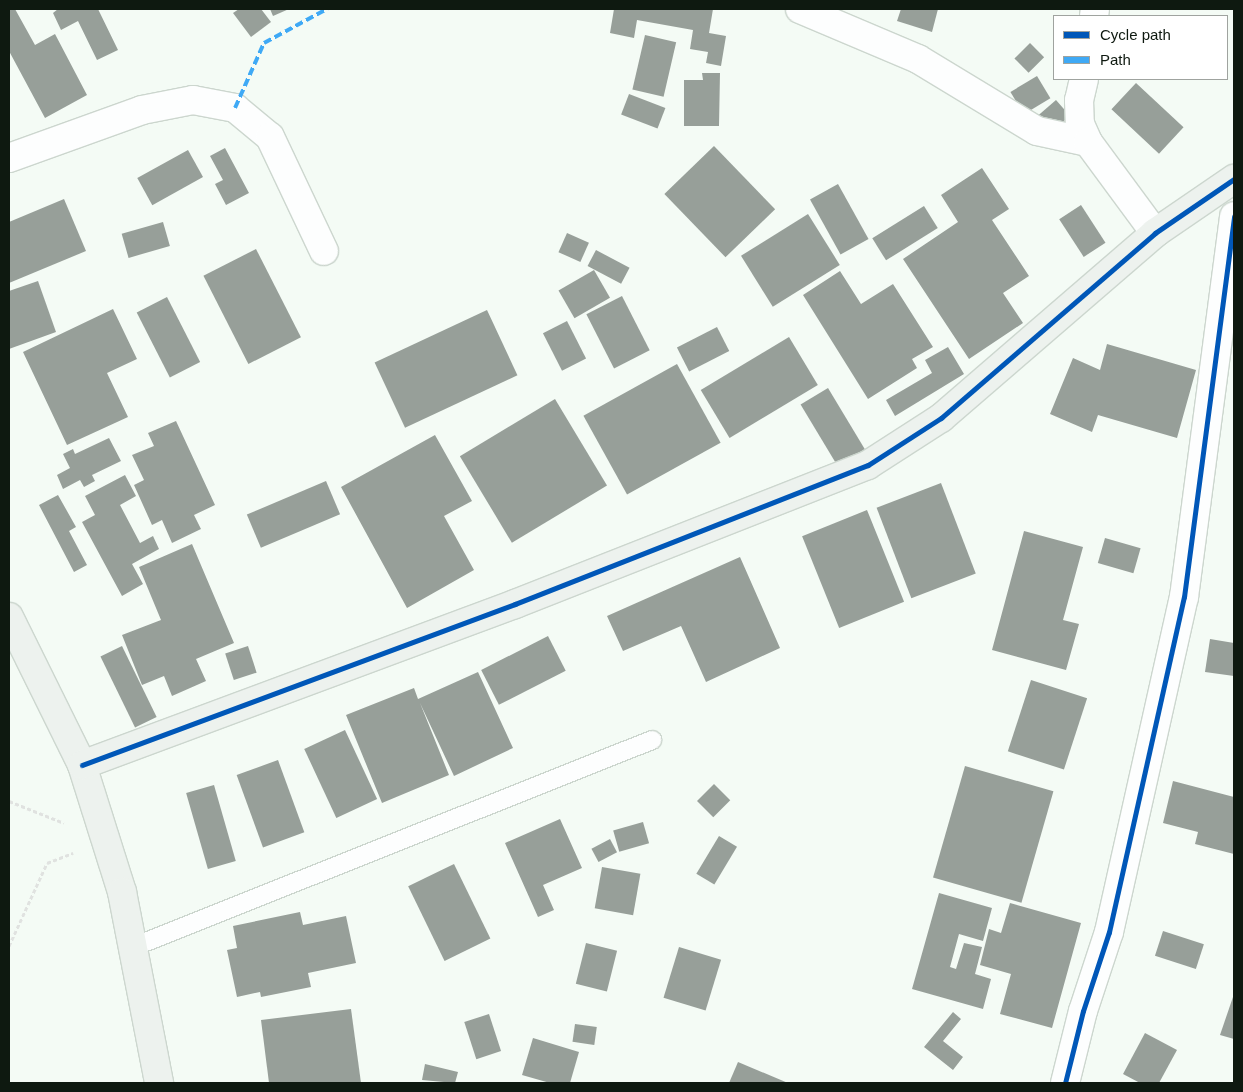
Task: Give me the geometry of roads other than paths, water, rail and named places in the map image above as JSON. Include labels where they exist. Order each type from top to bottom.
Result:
[{"type":"street","points":[[800,9],[918,59],[1037,131],[1088,142]]},
{"type":"street","points":[[1084,80],[1079,100],[1080,124],[1088,142],[1156,233]]},
{"type":"street","points":[[9,158],[142,110],[193,100],[235,108],[270,137],[324,251]]},
{"type":"street","points":[[82,765],[515,604],[868,466],[941,418],[1156,233],[1234,179]]},
{"type":"street","points":[[1065,1083],[1083,1011],[1109,932],[1184,597],[1234,216]]},
{"type":"street","points":[[9,617],[82,765],[106,840],[122,892],[158,1083]]},
{"type":"lane","points":[[133,947],[652,740]]}]
